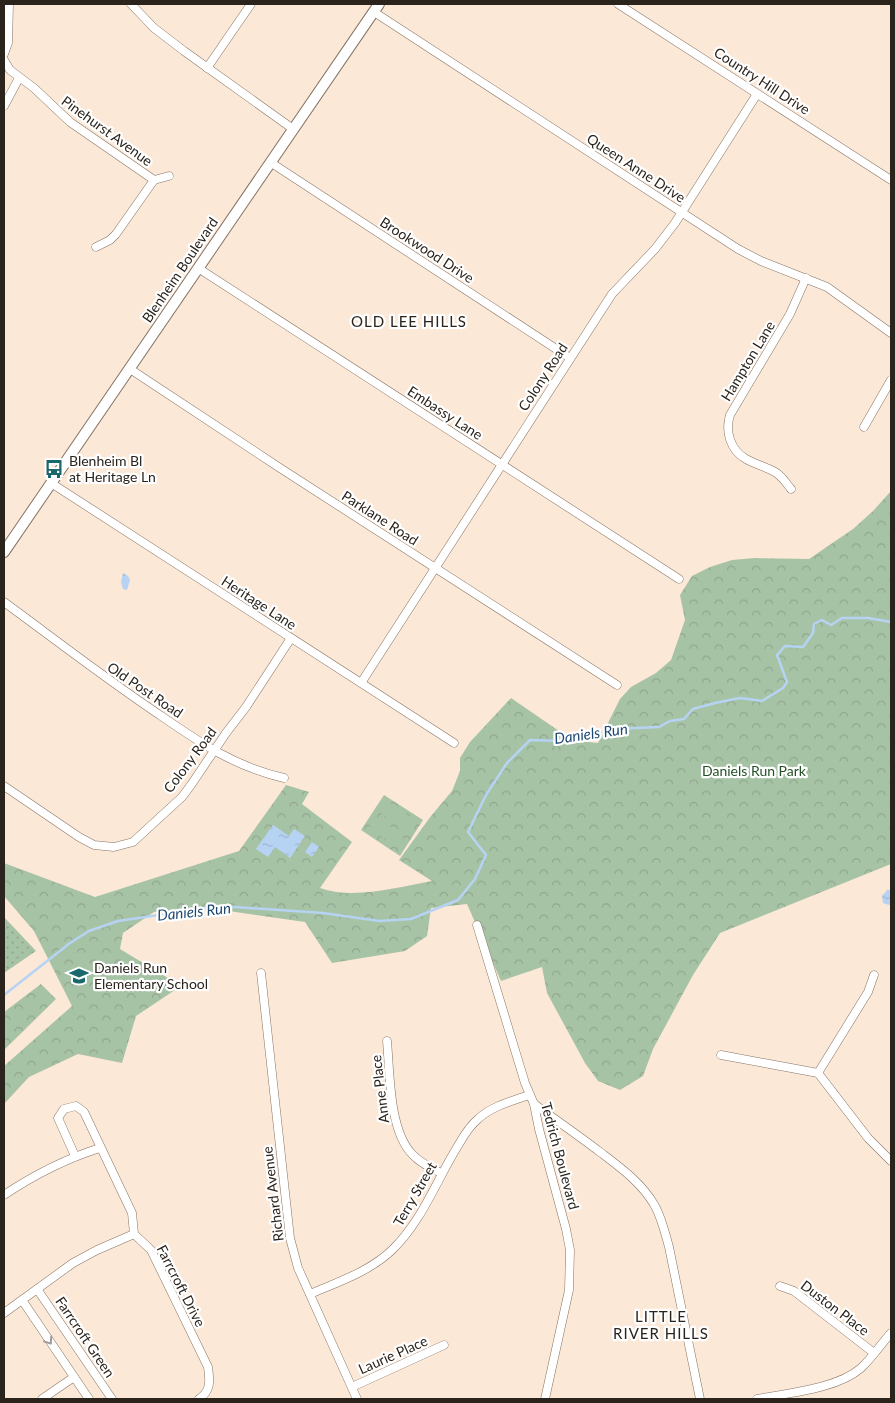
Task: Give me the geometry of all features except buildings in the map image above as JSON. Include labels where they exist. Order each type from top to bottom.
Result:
[{"type":"main road","name":"Blenheim Boulevard","points":[[4,552],[376,8]]},
{"type":"street","points":[[4,54],[8,42],[9,4]]},
{"type":"street","points":[[131,4],[154,28],[293,129]]},
{"type":"street","points":[[208,68],[251,4]]},
{"type":"street","name":"Country Hill Drive","points":[[618,4],[891,180]]},
{"type":"street","name":"Queen Anne Drive","points":[[376,8],[681,212],[749,255],[835,292],[891,333]]},
{"type":"street","name":"Pinehurst Avenue","points":[[4,60],[10,70],[34,88],[70,122],[154,180]]},
{"type":"street","points":[[4,106],[19,78]]},
{"type":"street","name":"Colony Road","points":[[361,683],[612,294],[655,249],[757,94]]},
{"type":"street","name":"Brookwood Drive","points":[[270,162],[570,358]]},
{"type":"street","points":[[96,247],[110,240],[116,234],[154,180],[169,176]]},
{"type":"street","name":"Embassy Lane","points":[[198,268],[679,579]]},
{"type":"street","name":"Hampton Lane","points":[[791,489],[773,471],[738,454],[731,443],[728,427],[730,415],[790,314],[806,278]]},
{"type":"street","name":"Parklane Road","points":[[130,369],[617,686]]},
{"type":"street","points":[[864,427],[891,380]]},
{"type":"street","name":"Heritage Lane","points":[[52,483],[454,743]]},
{"type":"street","name":"Old Post Road","points":[[4,602],[94,670],[214,751],[234,762],[284,778]]},
{"type":"street","name":"Colony Road","points":[[4,786],[94,845],[114,847],[124,845],[139,837],[182,796],[246,707],[291,638]]},
{"type":"street","name":"Tedrich Boulevard","points":[[477,926],[529,1095],[534,1104],[570,1250],[569,1290],[545,1399]]},
{"type":"street","name":"Richard Avenue","points":[[261,973],[290,1238],[298,1268],[358,1399]]},
{"type":"street","points":[[818,1073],[868,992],[874,975]]},
{"type":"street","name":"Anne Place","points":[[387,1042],[398,1132],[405,1146],[413,1155],[422,1163],[441,1173]]},
{"type":"street","points":[[721,1055],[818,1073],[868,1138],[891,1161]]},
{"type":"street","name":"Terry Street","points":[[310,1294],[369,1267],[393,1250],[417,1218],[441,1173],[466,1133],[478,1119],[497,1107],[529,1095]]},
{"type":"street","points":[[534,1104],[621,1168],[643,1188],[656,1207],[669,1247],[700,1399]]},
{"type":"street","points":[[4,1313],[81,1259],[134,1234],[132,1214],[84,1112],[76,1106],[64,1109],[58,1118],[75,1156]]},
{"type":"street","points":[[4,1195],[39,1173],[75,1156],[100,1148]]},
{"type":"street","name":"Farrcroft Drive","points":[[134,1234],[150,1250],[208,1367],[210,1383],[208,1389],[199,1399]]},
{"type":"street","name":"Duston Place","points":[[780,1286],[794,1290],[874,1353]]},
{"type":"street","name":"Farrcroft Green","points":[[37,1289],[112,1399]]},
{"type":"street","points":[[22,1300],[89,1399]]},
{"type":"street","points":[[757,1399],[814,1388],[842,1380],[860,1369],[891,1332]]},
{"type":"street","name":"Laurie Place","points":[[352,1387],[444,1346]]},
{"type":"street","points":[[42,1399],[74,1378]]},
{"type":"green space","name":"Daniels Run Park","points":[[891,491],[891,864],[720,933],[693,975],[653,1049],[643,1076],[620,1090],[598,1081],[585,1063],[547,993],[542,967],[501,981],[467,904],[431,908],[427,936],[405,951],[332,963],[305,922],[222,910],[154,912],[123,933],[120,949],[181,986],[136,1016],[122,1063],[78,1054],[29,1077],[4,1104],[4,1066],[72,1006],[34,931],[4,896],[4,863],[95,897],[239,851],[286,785],[309,792],[302,804],[352,842],[320,888],[347,893],[361,893],[432,881],[399,860],[452,791],[460,771],[460,758],[470,742],[511,698],[559,731],[578,741],[598,743],[620,699],[631,687],[656,673],[671,660],[685,620],[680,595],[692,576],[710,567],[732,560],[755,558],[809,559],[853,529]]},
{"type":"green space","points":[[384,795],[423,820],[400,856],[361,830]]},
{"type":"green space","points":[[383,802],[387,805],[389,802],[414,819],[412,822],[416,825],[412,831],[408,829],[406,831],[381,814],[383,811],[379,808]]},
{"type":"green space","points":[[372,817],[376,820],[378,818],[403,835],[402,838],[406,840],[402,847],[397,844],[395,846],[370,829],[372,827],[368,824]]},
{"type":"green space","points":[[4,917],[36,951],[4,973]]},
{"type":"green space","points":[[41,984],[56,999],[4,1050],[4,1012]]},
{"type":"water","points":[[123,573],[130,580],[127,590],[123,589],[121,582]]},
{"type":"water","points":[[273,825],[289,836],[294,829],[305,836],[290,858],[275,847],[268,857],[256,849]]},
{"type":"water","points":[[312,842],[319,847],[312,857],[305,852]]},
{"type":"water","points":[[888,889],[891,892],[891,904],[889,905],[883,903],[882,896]]},
{"type":"waterway","name":"Daniels Run","points":[[4,995],[70,943],[89,931],[118,921],[220,906],[323,913],[379,921],[411,919],[458,900],[475,879],[486,855],[468,832],[486,795],[507,763],[530,740],[565,741],[612,729],[659,727],[670,721],[684,719],[693,709],[715,703],[740,698],[762,701],[783,688],[787,682],[777,655],[785,646],[803,647],[813,633],[814,624],[822,620],[831,625],[842,618],[868,618],[891,622]]},
{"type":"place","name":"Blenheim Bl at Heritage Ln","points":[[54,469]]},
{"type":"place","name":"Daniels Run Elementary School","points":[[79,976]]},
{"type":"district","name":"OLD LEE HILLS","points":[[409,322]]},
{"type":"district","name":"LITTLE RIVER HILLS","points":[[661,1326]]}]
